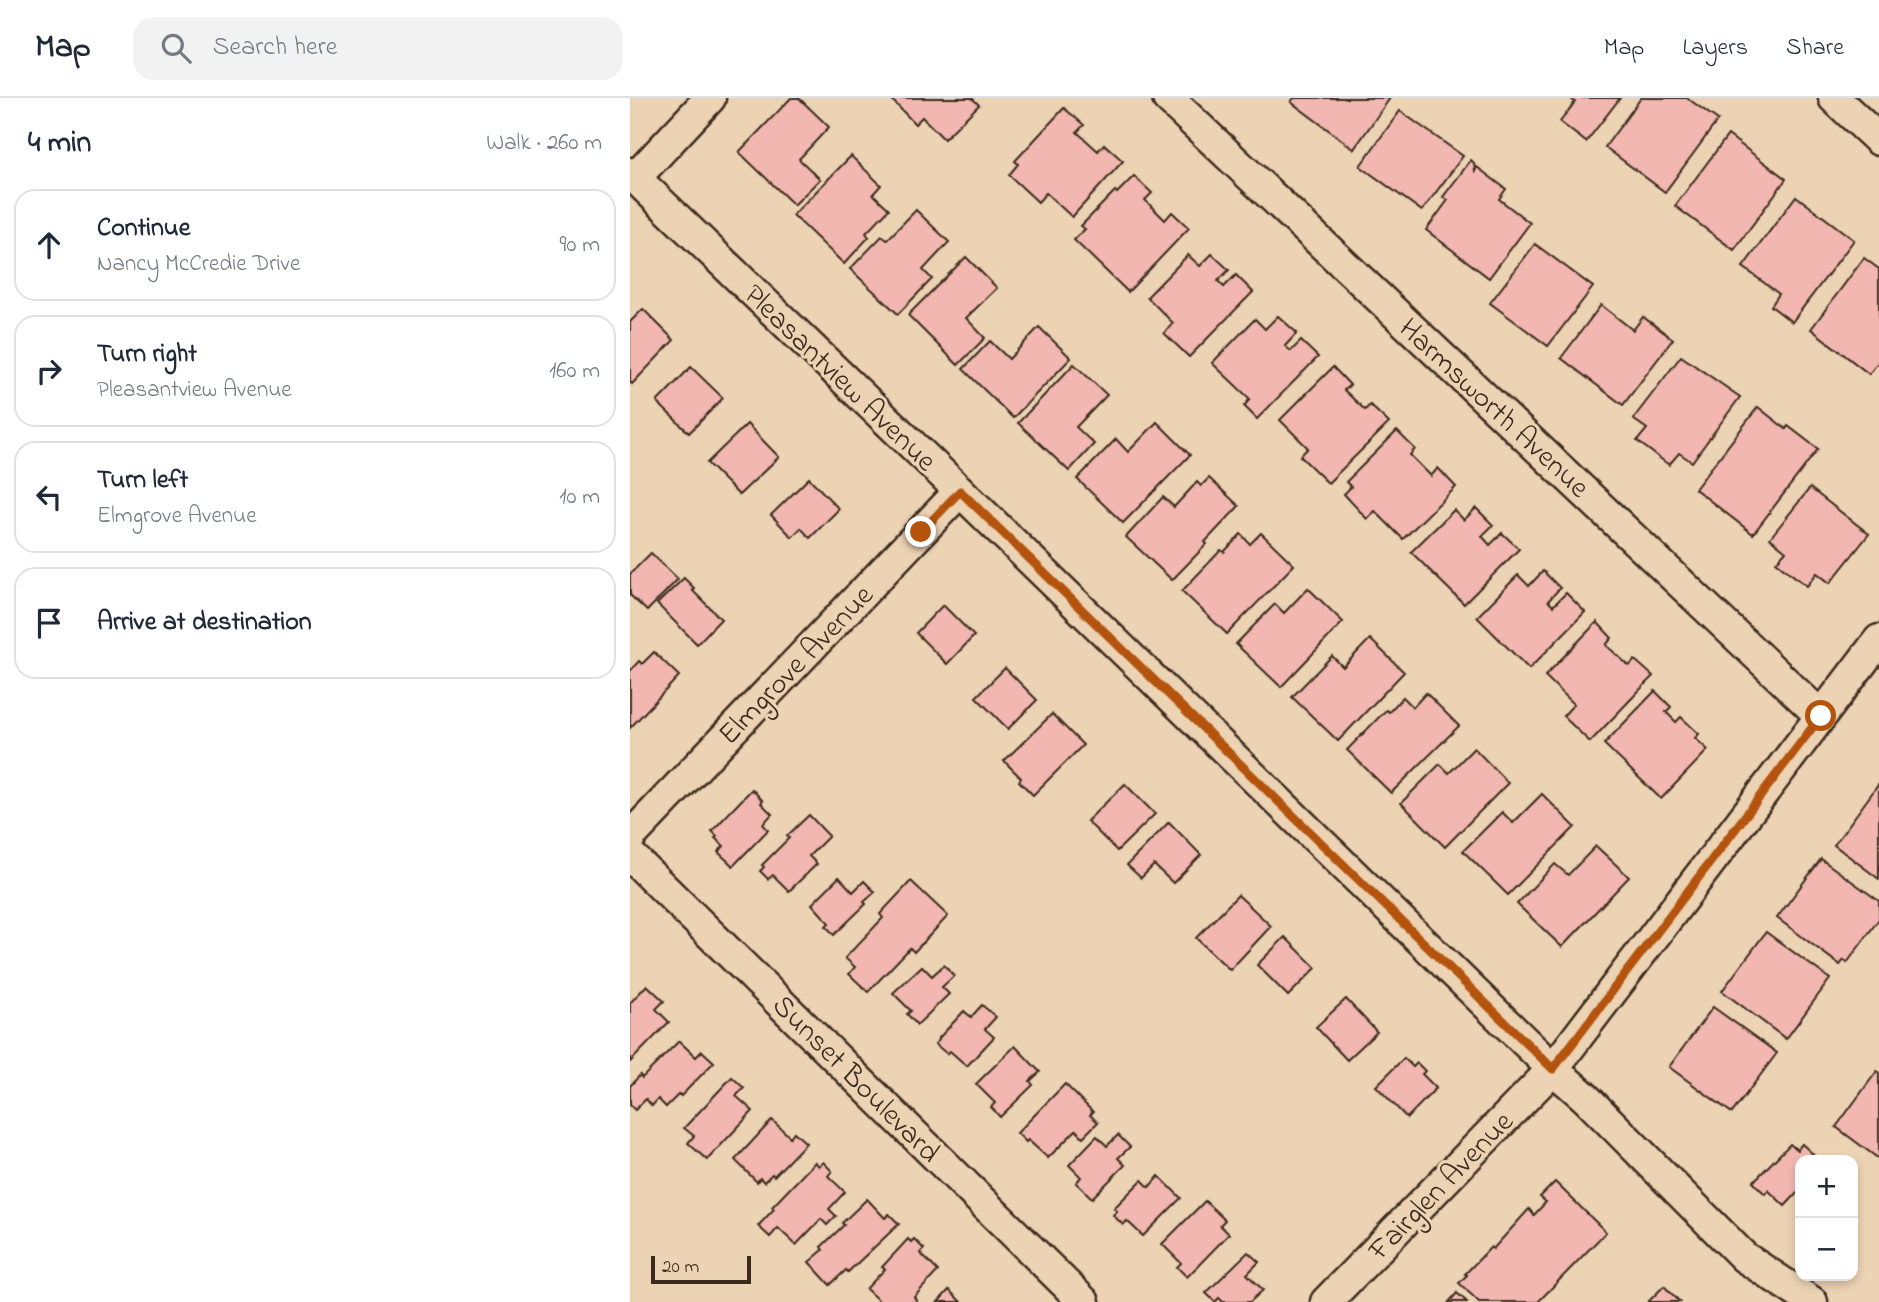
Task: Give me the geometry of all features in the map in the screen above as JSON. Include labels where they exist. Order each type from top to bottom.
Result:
[{"type":"street","points":[[633,176],[710,98]]},
{"type":"street","name":"Harmsworth Avenue","points":[[1168,98],[1821,716]]},
{"type":"street","points":[[1834,98],[1879,140]]},
{"type":"street","name":"Pleasantview Avenue","points":[[633,176],[1553,1069],[1585,1097],[1744,1257],[1812,1302]]},
{"type":"street","name":"Elmgrove Avenue","points":[[630,837],[960,491]]},
{"type":"street","name":"Fairglen Avenue","points":[[1326,1302],[1553,1069],[1879,640]]},
{"type":"street","name":"Sunset Boulevard","points":[[630,855],[1084,1302]]},
{"type":"building","points":[[791,98],[799,98],[829,127],[799,159],[820,179],[794,205],[739,152]]},
{"type":"building","points":[[890,98],[972,98],[979,105],[944,139],[922,117],[915,124]]},
{"type":"building","points":[[1294,98],[1390,98],[1354,149],[1291,102]]},
{"type":"building","points":[[1570,98],[1620,98],[1586,142],[1560,122],[1575,102]]},
{"type":"building","points":[[1641,98],[1687,98],[1718,120],[1665,192],[1605,147]]},
{"type":"building","points":[[1064,108],[1084,125],[1077,132],[1098,151],[1104,144],[1123,161],[1072,217],[1046,193],[1038,202],[1009,175],[1018,164],[1015,161]]},
{"type":"building","points":[[1400,111],[1463,156],[1422,211],[1360,166]]},
{"type":"building","points":[[1728,135],[1786,179],[1734,250],[1675,206]]},
{"type":"building","points":[[851,156],[881,185],[873,194],[889,209],[866,233],[869,237],[844,264],[793,215]]},
{"type":"building","points":[[1471,160],[1475,171],[1477,167],[1506,189],[1499,199],[1530,223],[1489,278],[1426,230],[1448,200],[1443,197]]},
{"type":"building","points":[[1134,176],[1152,193],[1145,200],[1165,220],[1172,212],[1189,228],[1128,292],[1074,240],[1085,229],[1081,226],[1115,191],[1117,193]]},
{"type":"building","points":[[1796,196],[1854,240],[1792,322],[1771,306],[1779,294],[1743,267]]},
{"type":"building","points":[[916,210],[949,242],[923,270],[932,279],[898,314],[850,269],[882,236],[887,240]]},
{"type":"building","points":[[1535,244],[1593,287],[1548,346],[1490,303]]},
{"type":"building","points":[[1212,254],[1229,270],[1218,281],[1224,287],[1236,275],[1253,292],[1189,357],[1164,333],[1173,323],[1147,297],[1188,255],[1200,266]]},
{"type":"building","points":[[966,257],[997,288],[966,318],[985,338],[958,365],[908,315]]},
{"type":"building","points":[[1864,258],[1879,269],[1879,361],[1869,374],[1811,329]]},
{"type":"building","points":[[1601,305],[1633,330],[1643,317],[1673,339],[1623,405],[1561,358]]},
{"type":"building","points":[[643,309],[674,340],[632,384],[630,322]]},
{"type":"building","points":[[1278,316],[1297,333],[1285,346],[1291,351],[1301,341],[1318,357],[1257,419],[1244,406],[1250,399],[1212,363],[1255,319],[1265,329]]},
{"type":"building","points":[[1039,327],[1071,358],[1013,418],[963,369],[990,341],[1009,359]]},
{"type":"building","points":[[1681,356],[1740,397],[1692,462],[1679,453],[1669,465],[1637,441],[1647,429],[1633,419]]},
{"type":"building","points":[[1074,364],[1107,395],[1076,427],[1094,444],[1069,471],[1018,423]]},
{"type":"building","points":[[691,367],[723,398],[689,433],[657,402]]},
{"type":"building","points":[[1333,367],[1350,385],[1344,390],[1365,410],[1370,405],[1389,423],[1328,483],[1300,456],[1308,448],[1280,420]]},
{"type":"building","points":[[1758,407],[1818,449],[1753,534],[1695,489]]},
{"type":"building","points":[[1157,422],[1190,455],[1123,523],[1077,479],[1116,439],[1128,452]]},
{"type":"building","points":[[747,424],[779,457],[739,495],[707,463]]},
{"type":"building","points":[[1397,431],[1415,449],[1410,455],[1431,476],[1438,468],[1456,487],[1403,539],[1375,511],[1367,519],[1344,494],[1351,487],[1346,482]]},
{"type":"building","points":[[809,478],[839,509],[810,538],[801,528],[792,537],[771,515]]},
{"type":"building","points":[[1209,478],[1239,506],[1172,580],[1126,537],[1163,497],[1174,507],[1197,482],[1201,486]]},
{"type":"building","points":[[1810,488],[1869,534],[1830,583],[1817,573],[1807,586],[1776,562],[1786,551],[1770,538]]},
{"type":"building","points":[[1476,508],[1493,525],[1482,536],[1490,545],[1502,533],[1519,549],[1464,604],[1411,552],[1454,510],[1464,520]]},
{"type":"building","points":[[1261,533],[1294,565],[1227,634],[1182,591],[1221,550],[1224,552],[1241,534],[1250,544]]},
{"type":"building","points":[[651,553],[678,579],[647,611],[630,595],[630,574]]},
{"type":"building","points":[[1543,571],[1560,588],[1548,601],[1553,606],[1566,593],[1585,612],[1529,669],[1477,617],[1518,575],[1529,586]]},
{"type":"building","points":[[684,578],[694,588],[692,590],[721,619],[697,644],[657,604]]},
{"type":"building","points":[[1308,588],[1343,622],[1281,687],[1236,644],[1275,604],[1284,613]]},
{"type":"building","points":[[943,605],[974,636],[947,664],[916,633]]},
{"type":"building","points":[[1597,622],[1612,638],[1606,645],[1629,666],[1635,660],[1653,676],[1590,742],[1563,716],[1574,704],[1545,676]]},
{"type":"building","points":[[1370,639],[1404,672],[1338,741],[1292,697],[1332,656],[1343,667]]},
{"type":"building","points":[[654,652],[679,676],[630,728],[630,671],[639,661],[642,664]]},
{"type":"building","points":[[1005,668],[1037,700],[1008,729],[976,697]]},
{"type":"building","points":[[1655,691],[1671,707],[1666,712],[1676,722],[1681,717],[1699,734],[1695,738],[1708,750],[1661,799],[1604,744]]},
{"type":"building","points":[[1426,693],[1459,726],[1391,793],[1347,750],[1386,710],[1389,712],[1403,697],[1413,707]]},
{"type":"building","points":[[1052,714],[1083,745],[1033,795],[1004,761]]},
{"type":"building","points":[[1474,748],[1508,783],[1445,847],[1401,803],[1440,764],[1449,773]]},
{"type":"building","points":[[1125,784],[1155,814],[1117,851],[1087,821]]},
{"type":"building","points":[[1879,786],[1879,879],[1834,845]]},
{"type":"building","points":[[752,789],[772,814],[763,824],[768,830],[733,866],[718,852],[724,846],[712,831]]},
{"type":"building","points":[[1542,794],[1575,827],[1508,895],[1463,851],[1502,812],[1513,823]]},
{"type":"building","points":[[809,815],[829,836],[809,856],[817,864],[789,891],[773,875],[768,879],[760,871],[764,867],[762,865],[789,838],[787,836]]},
{"type":"building","points":[[1169,822],[1201,855],[1173,883],[1154,865],[1141,878],[1127,865]]},
{"type":"building","points":[[1596,846],[1629,877],[1562,947],[1517,904],[1555,864],[1568,875]]},
{"type":"building","points":[[1821,859],[1879,901],[1879,919],[1847,963],[1844,960],[1840,965],[1777,918]]},
{"type":"building","points":[[839,877],[853,892],[864,881],[875,892],[834,935],[826,926],[829,923],[812,904]]},
{"type":"building","points":[[911,881],[948,916],[914,952],[910,948],[868,992],[849,974],[855,967],[845,958],[883,918],[880,914]]},
{"type":"building","points":[[1238,895],[1271,926],[1230,970],[1196,938]]},
{"type":"building","points":[[1766,932],[1830,979],[1786,1039],[1722,991]]},
{"type":"building","points":[[1285,937],[1316,968],[1288,996],[1257,965]]},
{"type":"building","points":[[944,965],[954,976],[942,987],[949,994],[917,1025],[907,1014],[911,1011],[893,993],[922,966],[932,976]]},
{"type":"building","points":[[647,985],[664,1001],[656,1009],[669,1022],[630,1062],[630,1003]]},
{"type":"building","points":[[1346,999],[1377,1032],[1347,1060],[1316,1027]]},
{"type":"building","points":[[982,1005],[996,1017],[985,1029],[994,1037],[967,1066],[950,1051],[947,1054],[935,1044],[964,1011],[971,1017]]},
{"type":"building","points":[[1713,1007],[1777,1053],[1732,1113],[1669,1067]]},
{"type":"building","points":[[679,1041],[696,1057],[702,1051],[714,1062],[681,1096],[679,1094],[666,1107],[658,1099],[652,1106],[646,1099],[635,1110],[630,1105],[630,1086],[640,1075],[642,1078]]},
{"type":"building","points":[[1015,1046],[1040,1072],[1030,1081],[1033,1085],[1000,1117],[991,1107],[995,1103],[976,1084]]},
{"type":"building","points":[[1404,1058],[1413,1067],[1417,1063],[1425,1071],[1422,1074],[1436,1088],[1407,1118],[1376,1086]]},
{"type":"building","points":[[1877,1071],[1879,1072],[1879,1159],[1836,1127]]},
{"type":"building","points":[[732,1077],[744,1088],[736,1096],[753,1111],[707,1160],[688,1143],[694,1136],[684,1128]]},
{"type":"building","points":[[1065,1084],[1093,1112],[1090,1115],[1098,1122],[1083,1137],[1076,1130],[1048,1158],[1017,1133]]},
{"type":"building","points":[[772,1120],[790,1137],[794,1132],[806,1143],[774,1176],[772,1174],[764,1182],[760,1178],[757,1182],[735,1160]]},
{"type":"building","points":[[1118,1135],[1130,1147],[1118,1158],[1125,1165],[1092,1198],[1076,1183],[1081,1177],[1069,1165],[1097,1136],[1107,1146]]},
{"type":"building","points":[[1790,1144],[1797,1150],[1802,1144],[1814,1155],[1795,1155],[1795,1195],[1785,1206],[1768,1190],[1765,1194],[1753,1182]]},
{"type":"building","points":[[815,1162],[819,1166],[823,1162],[832,1171],[828,1176],[845,1192],[829,1209],[836,1216],[827,1225],[821,1219],[796,1245],[778,1228],[770,1237],[758,1226],[774,1209],[772,1207]]},
{"type":"building","points":[[1159,1176],[1181,1198],[1143,1236],[1127,1221],[1123,1225],[1113,1215],[1117,1211],[1114,1208],[1142,1180],[1149,1187]]},
{"type":"building","points":[[1555,1182],[1606,1232],[1538,1302],[1479,1302],[1459,1283],[1529,1209],[1534,1215],[1546,1202],[1540,1197]]},
{"type":"building","points":[[867,1199],[885,1218],[889,1214],[899,1224],[848,1272],[846,1270],[830,1285],[809,1262],[823,1250],[821,1247]]},
{"type":"building","points":[[1205,1201],[1225,1220],[1220,1225],[1229,1234],[1187,1277],[1177,1267],[1181,1263],[1162,1244]]},
{"type":"building","points":[[908,1239],[911,1242],[914,1239],[924,1249],[920,1253],[938,1271],[914,1297],[916,1302],[880,1302],[866,1289]]},
{"type":"building","points":[[1248,1252],[1259,1262],[1247,1274],[1263,1290],[1250,1302],[1223,1302],[1219,1298],[1215,1302],[1206,1293]]},
{"type":"building","points":[[1664,1286],[1680,1302],[1648,1302]]},
{"type":"building","points":[[949,1290],[961,1302],[938,1302]]},
{"type":"building","points":[[1457,1293],[1467,1302],[1449,1302]]},
{"type":"route","points":[[921,532],[960,491],[1553,1069],[1821,716]]}]
